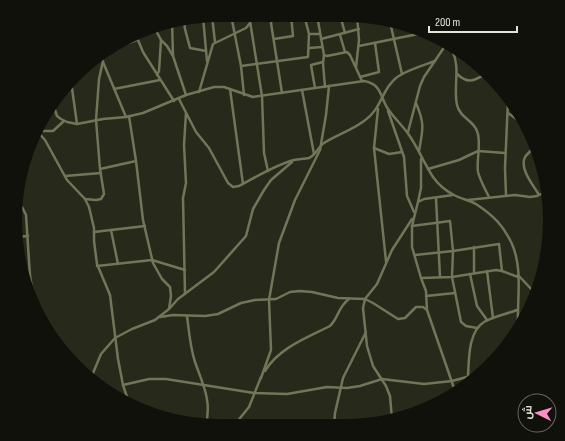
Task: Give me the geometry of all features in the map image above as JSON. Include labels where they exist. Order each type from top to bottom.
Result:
[{"type":"street","points":[[213,22],[215,42]]},
{"type":"street","points":[[232,22],[241,66],[244,95]]},
{"type":"street","points":[[199,92],[212,46],[215,42],[246,28],[250,22]]},
{"type":"street","points":[[250,22],[262,96],[264,153],[268,171]]},
{"type":"street","points":[[271,22],[282,93]]},
{"type":"street","points":[[274,39],[293,36],[292,22]]},
{"type":"street","points":[[241,66],[308,57],[309,34],[306,22]]},
{"type":"street","points":[[239,419],[249,407],[271,350],[269,300],[279,243],[295,200],[318,156],[322,144],[326,115],[327,86],[323,62],[324,55],[318,22]]},
{"type":"street","points":[[342,22],[345,33]]},
{"type":"street","points":[[356,67],[359,46],[358,22]]},
{"type":"street","points":[[204,23],[207,63]]},
{"type":"street","points":[[185,26],[190,48],[206,51]]},
{"type":"street","points":[[172,28],[173,56]]},
{"type":"street","points":[[391,28],[402,74]]},
{"type":"street","points":[[321,39],[358,29]]},
{"type":"street","points":[[157,33],[160,40],[159,71],[157,75]]},
{"type":"street","points":[[309,34],[320,34]]},
{"type":"street","points":[[340,35],[345,52],[350,55],[362,81]]},
{"type":"street","points":[[359,46],[413,35]]},
{"type":"street","points":[[137,40],[160,80],[174,100]]},
{"type":"street","points":[[160,40],[167,46],[173,56],[186,96]]},
{"type":"street","points":[[360,76],[379,72],[375,43]]},
{"type":"street","points":[[309,48],[322,47]]},
{"type":"street","points":[[408,133],[424,77],[443,49]]},
{"type":"street","points":[[324,55],[327,56],[345,52]]},
{"type":"street","points":[[453,54],[457,66],[457,104],[463,117],[478,132],[478,171],[489,197]]},
{"type":"street","points":[[103,61],[127,117],[152,260],[156,270],[170,287],[172,296],[169,309]]},
{"type":"street","points":[[85,199],[96,200],[103,197],[104,190],[100,169],[96,120],[103,61]]},
{"type":"street","points":[[386,262],[374,148],[378,108],[382,97],[396,78],[402,74],[435,61]]},
{"type":"street","points":[[315,88],[311,65],[323,62]]},
{"type":"street","points":[[457,74],[463,80],[469,81],[481,76]]},
{"type":"street","points":[[114,89],[160,80]]},
{"type":"street","points":[[55,110],[57,116],[64,121],[77,124],[96,120],[127,117],[214,87],[224,87],[253,97],[362,81],[373,83],[379,90],[388,109],[406,168],[407,196],[415,212]]},
{"type":"street","points":[[72,89],[77,124]]},
{"type":"street","points":[[230,89],[243,184]]},
{"type":"street","points":[[302,90],[314,154]]},
{"type":"street","points":[[179,99],[196,132],[209,148],[228,183],[233,187],[243,184],[294,160],[310,157],[322,144],[363,122],[378,108]]},
{"type":"street","points":[[416,103],[423,124],[418,151]]},
{"type":"street","points":[[506,195],[505,153],[508,108]]},
{"type":"street","points":[[388,109],[408,133],[421,158],[434,178],[454,195],[475,204],[495,218],[503,228],[512,245],[518,276],[517,317]]},
{"type":"street","points":[[185,294],[183,198],[186,183],[184,145],[186,111]]},
{"type":"street","points":[[508,113],[514,117]]},
{"type":"street","points":[[43,131],[53,131],[64,121]]},
{"type":"street","points":[[41,135],[45,140],[64,176],[85,199],[89,207],[94,232],[97,266],[110,295],[115,338],[123,385],[126,395]]},
{"type":"street","points":[[374,148],[389,154],[402,152]]},
{"type":"street","points":[[428,169],[459,160],[478,151],[505,153]]},
{"type":"street","points":[[467,200],[506,195],[539,195],[524,169],[525,157],[530,151]]},
{"type":"street","points":[[391,413],[390,396],[382,379],[373,366],[367,346],[363,308],[364,299],[377,284],[392,250],[413,217],[421,188],[421,158]]},
{"type":"street","points":[[93,372],[101,354],[115,338],[123,333],[155,320],[185,294],[214,272],[246,236],[253,209],[271,180],[294,160]]},
{"type":"street","points":[[100,169],[136,162]]},
{"type":"street","points":[[64,176],[79,176],[101,173]]},
{"type":"street","points":[[418,202],[424,199],[454,195]]},
{"type":"street","points":[[436,198],[440,277]]},
{"type":"street","points":[[22,208],[27,220],[30,275]]},
{"type":"street","points":[[413,217],[412,247],[426,292],[427,310],[454,387]]},
{"type":"street","points":[[412,226],[437,222],[450,222],[453,251],[452,276],[461,322],[466,326],[477,328]]},
{"type":"street","points":[[94,232],[145,226]]},
{"type":"street","points":[[111,230],[118,264]]},
{"type":"street","points":[[23,236],[28,236]]},
{"type":"street","points":[[415,255],[499,244],[502,271]]},
{"type":"street","points":[[474,247],[474,273]]},
{"type":"street","points":[[97,266],[152,260],[185,270]]},
{"type":"street","points":[[421,278],[452,276],[487,271],[502,271],[518,276],[530,288]]},
{"type":"street","points":[[487,271],[493,318]]},
{"type":"street","points":[[470,274],[477,306],[487,320]]},
{"type":"street","points":[[159,317],[173,315],[205,316],[218,314],[241,303],[255,300],[276,299],[290,292],[300,291],[338,298],[364,299],[398,319],[405,318],[416,307],[423,307],[427,310]]},
{"type":"street","points":[[426,296],[455,293]]},
{"type":"street","points":[[261,378],[270,363],[284,350],[330,326],[334,322],[342,304],[349,299]]},
{"type":"street","points":[[468,375],[471,344],[477,328],[487,320],[517,310]]},
{"type":"street","points":[[187,316],[195,362],[204,385],[208,408],[207,419]]},
{"type":"street","points":[[335,419],[340,388],[346,371],[366,332]]},
{"type":"street","points":[[123,385],[149,379],[166,379],[254,393],[287,394],[327,387],[340,388],[360,386],[382,379],[424,384],[452,381],[465,378]]}]
